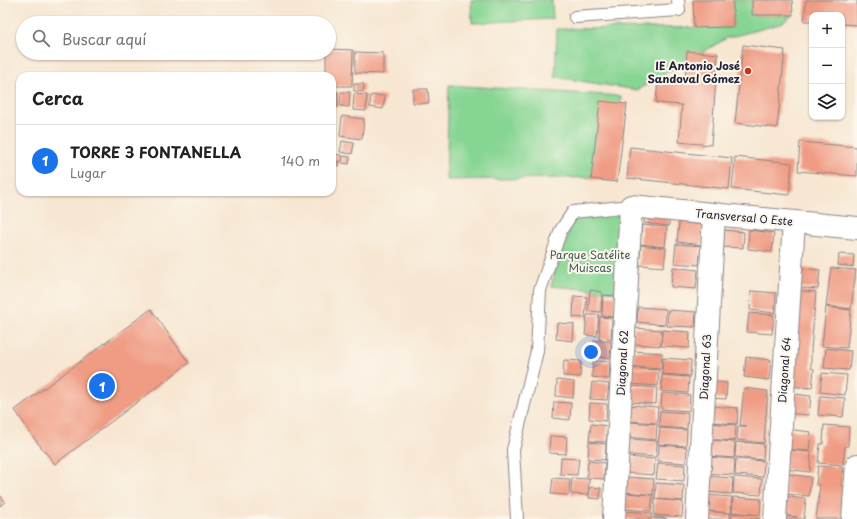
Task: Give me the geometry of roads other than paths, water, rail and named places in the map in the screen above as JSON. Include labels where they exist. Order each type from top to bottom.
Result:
[{"type":"street","name":"Transversal 0 Este","points":[[631,206],[857,228]]},
{"type":"street","name":"Diagonal 62","points":[[614,519],[631,206]]},
{"type":"street","name":"Diagonal 63","points":[[697,519],[714,214]]},
{"type":"street","name":"Diagonal 64","points":[[775,519],[794,222]]},
{"type":"street","points":[[853,519],[857,464]]},
{"type":"lane","points":[[574,17],[679,10],[678,0]]},
{"type":"lane","points":[[517,519],[513,450],[537,351],[540,290],[561,230],[573,212],[631,206]]},
{"type":"place","name":"IE Antonio José Sandoval Gómez","points":[[748,71]]},
{"type":"place","name":"TORRE 3 FONTANELLA","points":[[102,386]]},
{"type":"park label","name":"Parque Satélite Muiscas","points":[[590,260]]}]
